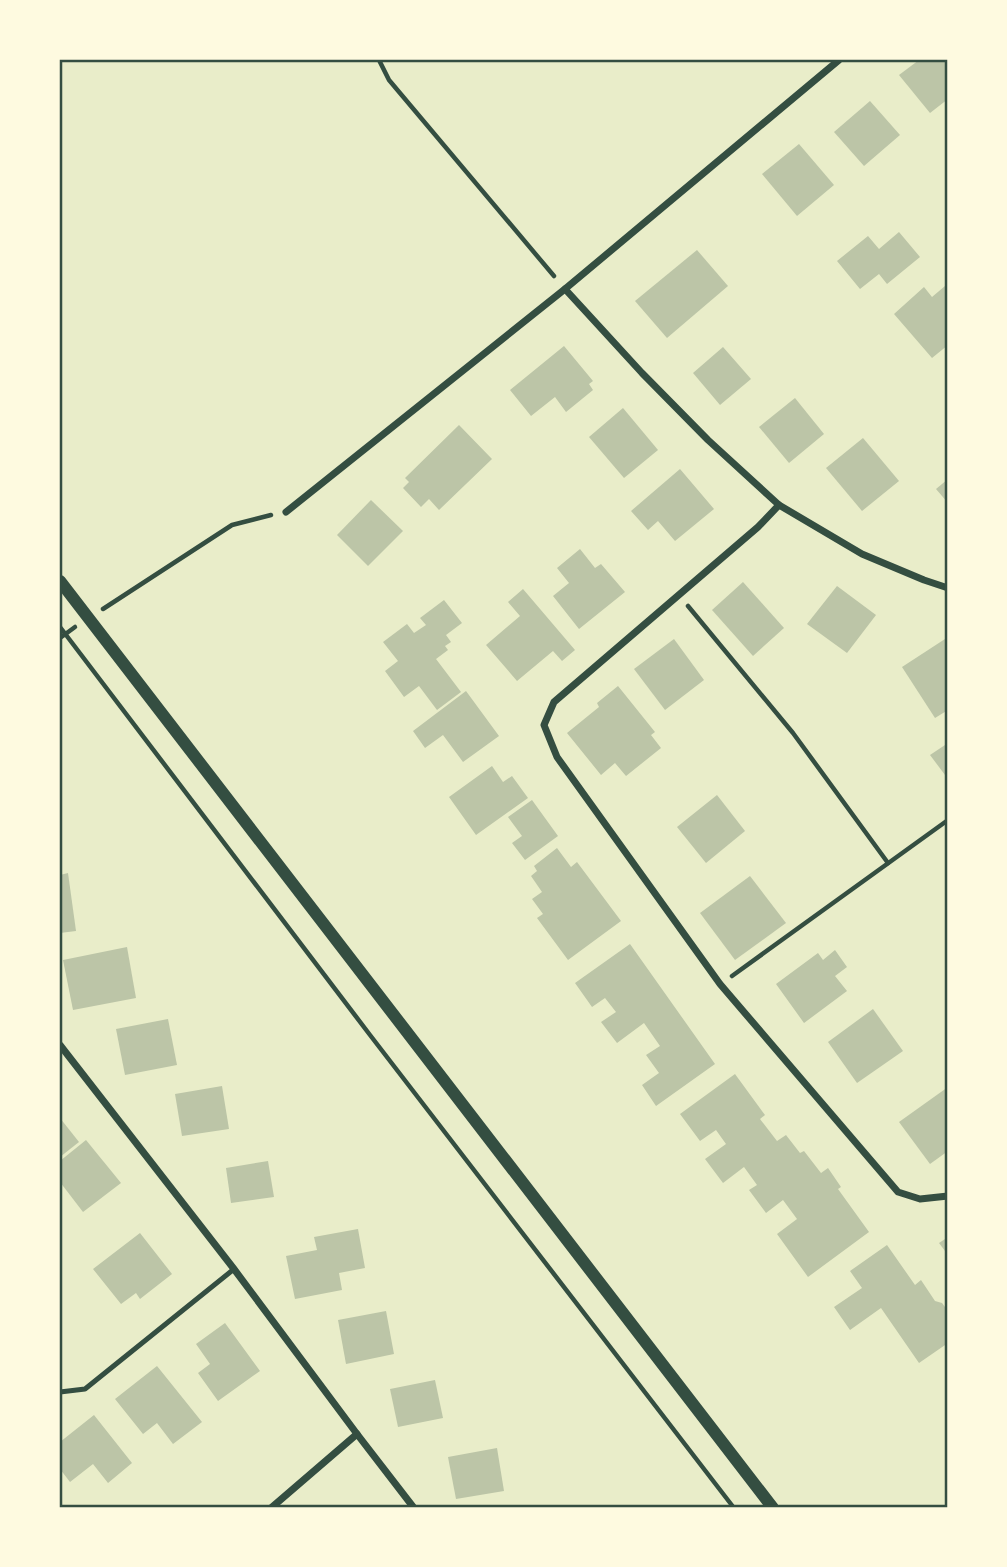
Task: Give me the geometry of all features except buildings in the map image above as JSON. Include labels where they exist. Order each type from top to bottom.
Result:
[{"type":"street","points":[[286,512],[565,289],[839,60]]},
{"type":"street","points":[[565,289],[708,440],[779,505],[862,554],[947,587]]},
{"type":"street","points":[[779,505],[758,527],[554,702],[544,725],[557,757],[720,984],[898,1192],[920,1199],[947,1196]]},
{"type":"street","points":[[60,582],[773,1507]]},
{"type":"street","points":[[61,1049],[234,1269],[414,1507]]},
{"type":"street","points":[[271,1507],[357,1434]]},
{"type":"lane","points":[[60,1392],[85,1389],[234,1269]]},
{"type":"path","points":[[379,60],[389,80],[565,289]]},
{"type":"path","points":[[88,619],[232,525],[286,512]]},
{"type":"path","points":[[679,595],[793,733],[888,863]]},
{"type":"path","points":[[60,627],[734,1507]]},
{"type":"path","points":[[720,984],[947,820]]}]
